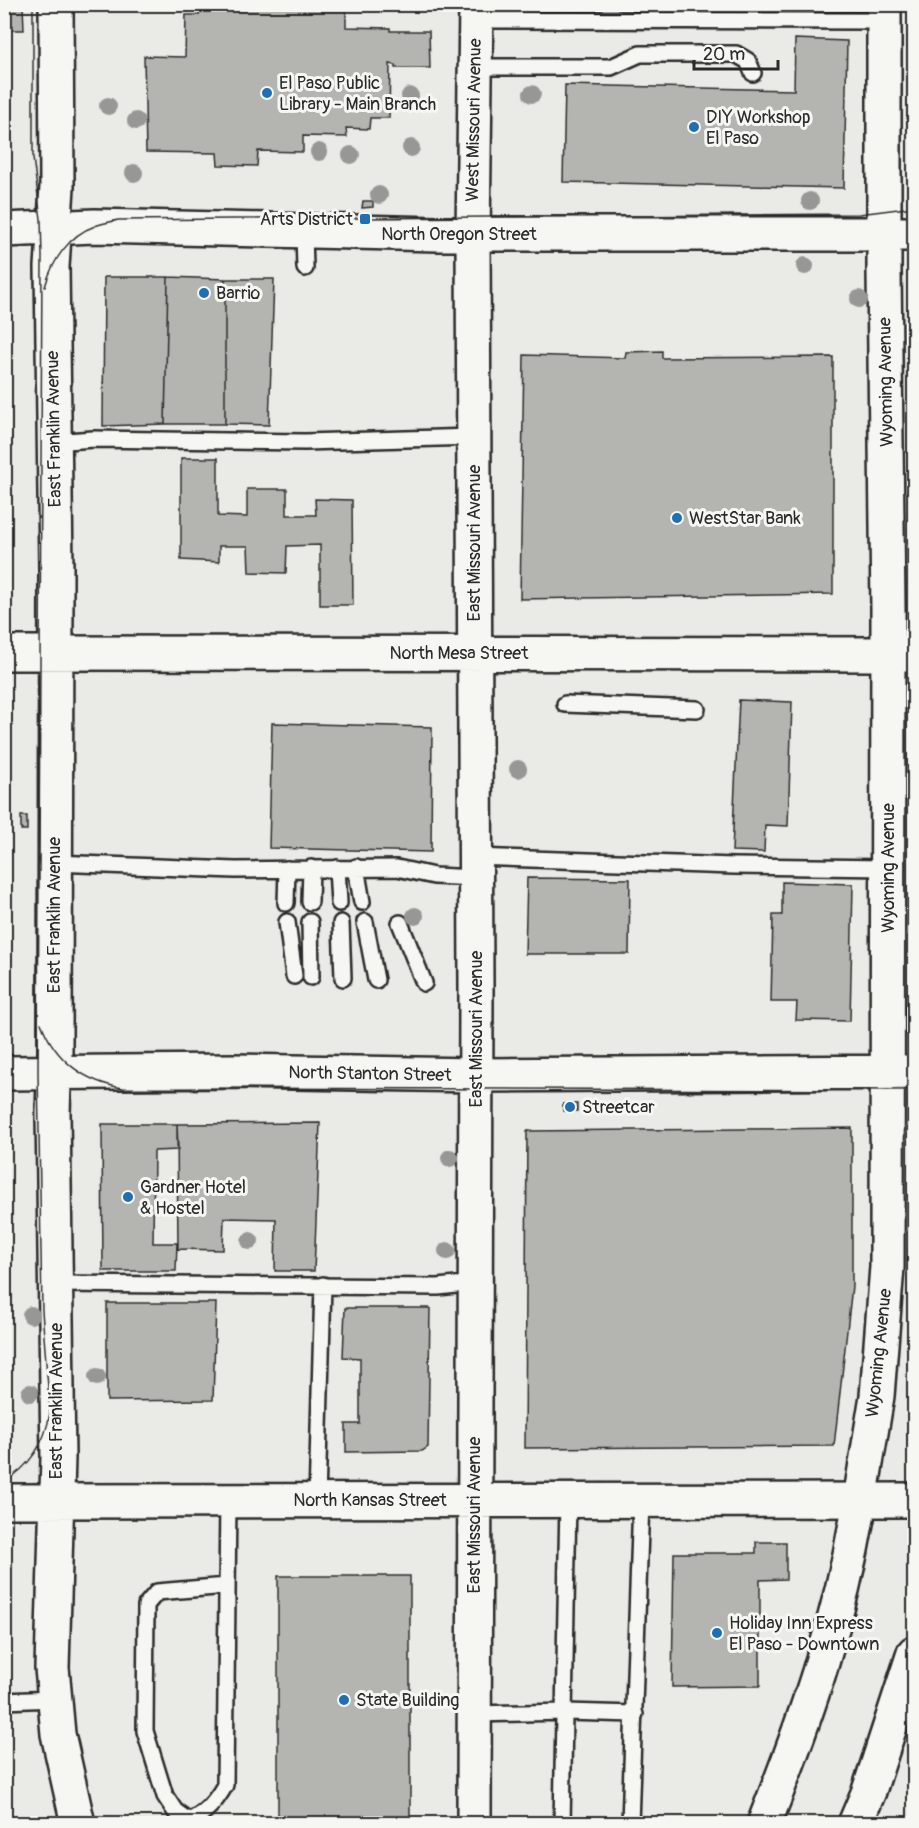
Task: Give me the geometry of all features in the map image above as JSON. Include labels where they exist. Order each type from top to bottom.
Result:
[{"type":"main road","name":"East Franklin Avenue","points":[[56,4],[57,187],[52,267],[56,651],[54,1071],[57,1500],[52,1668],[58,1734],[78,1824]]},
{"type":"main road","name":"West Missouri Avenue","points":[[473,235],[476,12]]},
{"type":"main road","name":"Wyoming Avenue","points":[[764,1824],[800,1734],[824,1660],[841,1596],[860,1500],[877,1396],[884,1325],[901,1072],[888,868],[901,654],[900,234],[884,13]]},
{"type":"main road","name":"North Oregon Street","points":[[4,230],[94,226],[473,235],[900,234]]},
{"type":"main road","name":"East Missouri Avenue","points":[[473,235],[476,1075],[474,1824]]},
{"type":"main road","name":"North Mesa Street","points":[[4,653],[56,651],[901,654]]},
{"type":"main road","name":"North Stanton Street","points":[[4,1073],[233,1071],[476,1075],[728,1075],[901,1072]]},
{"type":"main road","name":"North Kansas Street","points":[[4,1501],[912,1500]]},
{"type":"main road","points":[[855,1824],[873,1780],[915,1653]]},
{"type":"lane","points":[[476,12],[884,13]]},
{"type":"lane","points":[[475,67],[611,67],[640,54],[736,54],[748,61],[753,73]]},
{"type":"lane","points":[[304,232],[305,268]]},
{"type":"lane","points":[[54,442],[93,439],[305,442],[473,437]]},
{"type":"lane","points":[[565,704],[697,709]]},
{"type":"lane","points":[[54,863],[236,870],[374,867],[397,868],[434,876],[475,867],[888,868]]},
{"type":"lane","points":[[356,867],[362,902]]},
{"type":"lane","points":[[310,902],[311,868]]},
{"type":"lane","points":[[337,868],[339,903]]},
{"type":"lane","points":[[286,903],[287,869]]},
{"type":"lane","points":[[287,922],[294,976]]},
{"type":"lane","points":[[310,922],[311,977]]},
{"type":"lane","points":[[341,922],[343,978]]},
{"type":"lane","points":[[365,922],[376,980]]},
{"type":"lane","points":[[400,923],[424,983]]},
{"type":"lane","points":[[55,1284],[438,1287],[475,1283]]},
{"type":"lane","points":[[317,1500],[323,1285]]},
{"type":"lane","points":[[227,1586],[157,1592],[146,1605],[146,1731],[165,1796],[175,1810],[189,1822],[201,1815],[217,1800],[225,1785],[228,1500]]},
{"type":"lane","points":[[562,1824],[566,1712],[568,1500]]},
{"type":"lane","points":[[630,1824],[641,1500]]},
{"type":"lane","points":[[4,1701],[54,1699]]},
{"type":"lane","points":[[474,1714],[566,1712],[635,1714]]},
{"type":"building","points":[[11,4],[23,4],[24,30],[11,30]]},
{"type":"building","name":"El Paso Public Library - Main Branch","points":[[199,4],[346,4],[346,27],[390,28],[390,31],[429,31],[430,68],[395,68],[395,65],[390,64],[389,118],[370,118],[369,129],[346,128],[347,137],[303,136],[303,152],[258,151],[257,166],[218,165],[217,153],[146,152],[144,56],[185,57],[186,15],[199,15]]},
{"type":"building","points":[[520,4],[727,4],[727,12],[596,12],[596,21],[520,25]]},
{"type":"building","points":[[795,39],[847,41],[844,188],[563,182],[565,85],[794,90]]},
{"type":"building","points":[[363,201],[373,201],[373,207],[362,208]]},
{"type":"building","points":[[104,277],[168,277],[165,424],[103,426]]},
{"type":"building","points":[[168,277],[225,279],[225,424],[165,424]]},
{"type":"building","points":[[225,279],[274,279],[269,425],[225,424]]},
{"type":"building","name":"WestStar Bank","points":[[662,351],[662,358],[833,357],[833,594],[520,599],[524,355],[625,358],[626,352]]},
{"type":"building","points":[[181,458],[218,458],[218,516],[247,517],[247,489],[287,489],[287,515],[316,515],[315,499],[352,500],[353,605],[320,605],[320,545],[287,546],[286,573],[249,572],[248,546],[219,546],[219,562],[181,560]]},
{"type":"building","points":[[4,514],[8,514],[9,605],[4,605]]},
{"type":"building","points":[[739,700],[792,702],[788,826],[765,825],[764,852],[732,851]]},
{"type":"building","points":[[4,704],[8,704],[7,1027],[4,1027]]},
{"type":"building","points":[[272,723],[432,727],[431,852],[269,848]]},
{"type":"building","points":[[21,816],[27,816],[27,830],[21,830]]},
{"type":"building","points":[[527,878],[630,879],[629,954],[525,954]]},
{"type":"building","points":[[782,882],[853,884],[850,1021],[796,1020],[797,1002],[771,1002],[773,915],[782,915]]},
{"type":"building","name":"Streetcar","points":[[563,1104],[577,1104],[577,1111],[563,1111]]},
{"type":"building","points":[[320,1123],[314,1271],[275,1271],[276,1219],[224,1218],[223,1250],[178,1249],[177,1124]]},
{"type":"building","name":"Gardner Hotel & Hostel","points":[[102,1124],[177,1124],[178,1150],[154,1151],[153,1243],[177,1243],[176,1271],[103,1271]]},
{"type":"building","points":[[852,1128],[852,1286],[834,1446],[525,1448],[527,1131]]},
{"type":"building","points":[[4,1250],[6,1446],[4,1446]]},
{"type":"building","points":[[107,1303],[216,1303],[213,1400],[107,1401]]},
{"type":"building","points":[[345,1308],[430,1308],[428,1447],[422,1451],[346,1452],[346,1424],[360,1424],[360,1358],[343,1357]]},
{"type":"building","name":"Holiday Inn Express El Paso - Downtown","points":[[756,1542],[786,1542],[786,1579],[760,1580],[760,1686],[672,1687],[674,1553],[756,1553]]},
{"type":"building","name":"State Building","points":[[278,1576],[410,1576],[410,1824],[278,1824]]},
{"type":"tram line","points":[[4,1482],[22,1469],[35,1453],[48,1424],[50,1413],[42,1311],[38,1072],[42,256],[41,219],[33,158],[33,4]]},
{"type":"tram line","points":[[45,287],[52,268],[70,242],[86,230],[118,220],[859,214],[914,207]]},
{"type":"tram line","points":[[41,1023],[54,1048],[73,1067],[96,1081],[123,1088],[914,1090]]},
{"type":"place","name":"El Paso Public Library - Main Branch","points":[[267,93]]},
{"type":"place","name":"DIY Workshop El Paso","points":[[694,127]]},
{"type":"place","name":"Arts District","points":[[365,219]]},
{"type":"place","name":"Barrio","points":[[204,293]]},
{"type":"place","name":"WestStar Bank","points":[[677,518]]},
{"type":"place","name":"Streetcar","points":[[570,1107]]},
{"type":"place","name":"Gardner Hotel & Hostel","points":[[128,1197]]},
{"type":"place","name":"Holiday Inn Express El Paso - Downtown","points":[[717,1633]]},
{"type":"place","name":"State Building","points":[[344,1700]]}]
